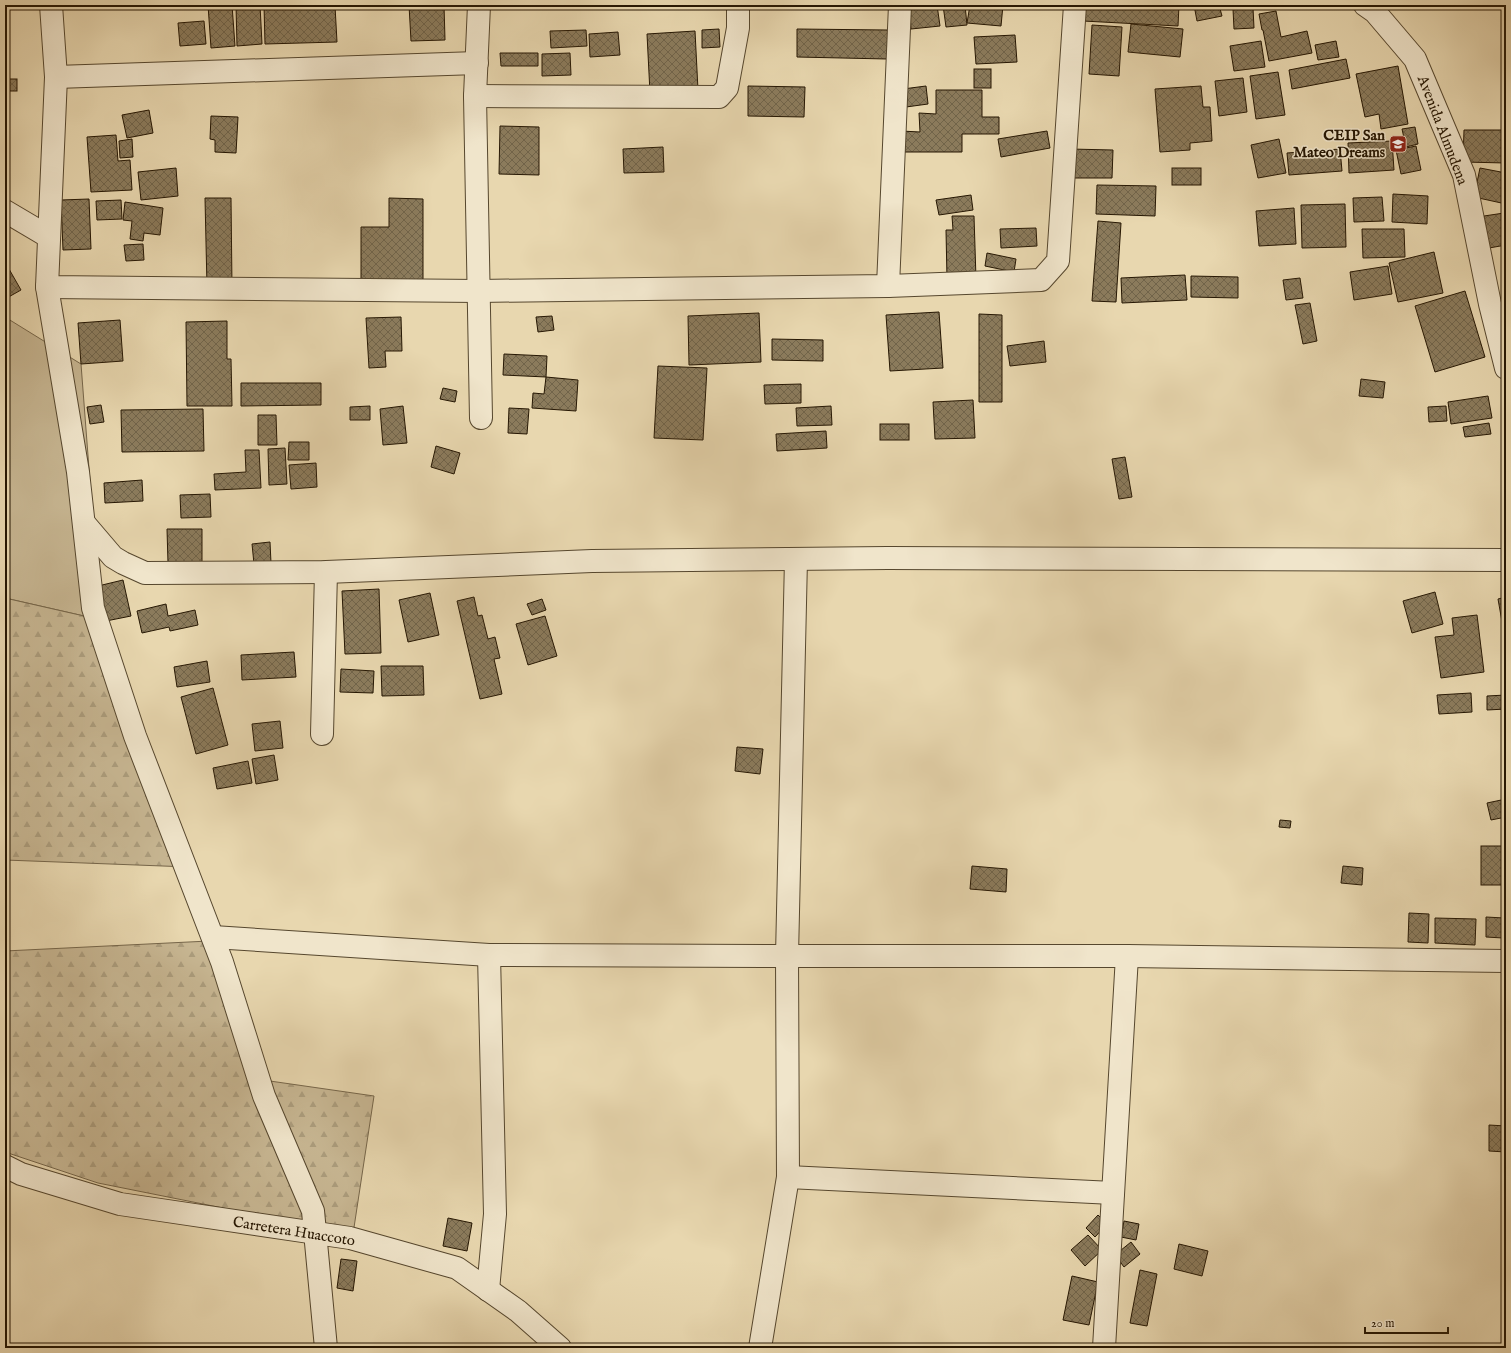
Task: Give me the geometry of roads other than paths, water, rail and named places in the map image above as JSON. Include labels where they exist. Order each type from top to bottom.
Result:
[{"type":"street","points":[[51,5],[56,77],[47,287],[78,472],[93,608],[135,736],[222,962],[264,1096],[313,1211],[326,1348]]},
{"type":"street","points":[[478,5],[476,96],[481,418]]},
{"type":"street","points":[[476,96],[719,96],[727,88],[738,28],[738,5]]},
{"type":"street","points":[[888,286],[900,5]]},
{"type":"street","points":[[47,287],[479,291],[888,286],[1041,280],[1058,261],[1075,5]]},
{"type":"street","name":"Avenida Almudena","points":[[1365,5],[1375,12],[1415,59],[1464,175],[1498,305],[1506,368]]},
{"type":"street","points":[[56,77],[477,63]]},
{"type":"street","points":[[5,211],[49,237]]},
{"type":"street","points":[[84,523],[113,557],[145,573],[326,572],[592,561],[796,559],[1506,560]]},
{"type":"street","points":[[760,1348],[788,1177],[787,956],[796,559]]},
{"type":"street","points":[[322,734],[326,572]]},
{"type":"street","points":[[213,937],[489,955],[1128,956],[1506,961]]},
{"type":"street","points":[[488,1290],[495,1214],[489,955]]},
{"type":"street","points":[[1104,1348],[1128,956]]},
{"type":"street","name":"Carretera Huaccoto","points":[[5,1166],[21,1174],[120,1204],[350,1238],[456,1268],[518,1310],[560,1348]]},
{"type":"street","points":[[788,1177],[1113,1193]]},
{"type":"place","name":"CEIP San Mateo Dreams","points":[[1398,144]]}]
